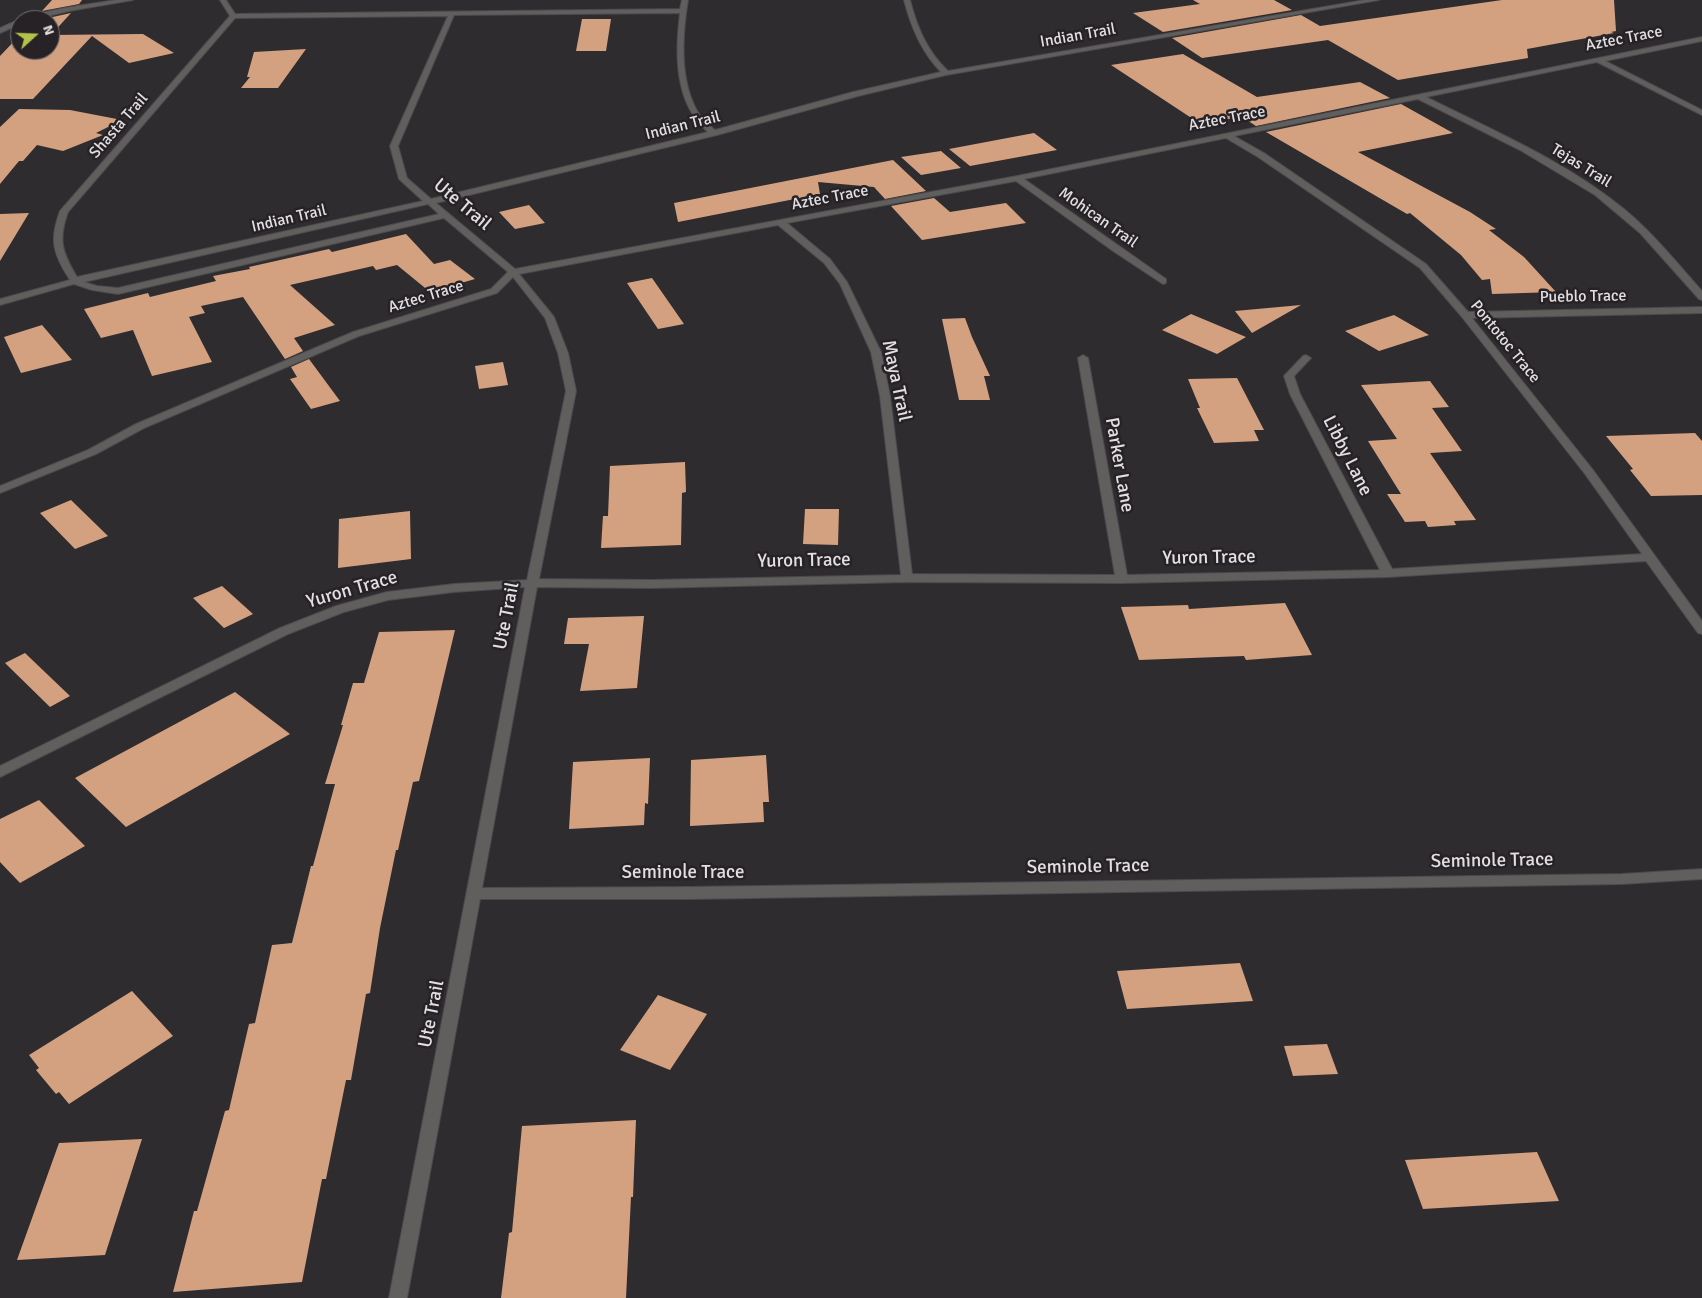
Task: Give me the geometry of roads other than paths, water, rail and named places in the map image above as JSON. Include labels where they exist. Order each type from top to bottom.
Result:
[{"type":"street","points":[[60,11],[130,0]]},
{"type":"street","points":[[224,0],[233,16],[683,11]]},
{"type":"street","points":[[685,0],[681,64],[687,94],[696,115],[714,133]]},
{"type":"street","points":[[907,0],[912,24],[919,39],[935,63],[946,73]]},
{"type":"street","name":"Indian Trail","points":[[0,302],[75,281],[428,202],[714,133],[856,94],[946,73],[1376,0]]},
{"type":"street","name":"Ute Trail","points":[[398,1298],[532,583],[571,391],[563,353],[549,317],[513,272],[403,179],[394,146],[452,13]]},
{"type":"street","name":"Shasta Trail","points":[[75,281],[62,259],[57,245],[57,230],[64,212],[233,16]]},
{"type":"street","name":"Aztec Trace","points":[[0,490],[92,452],[140,426],[356,334],[494,291],[513,272],[1017,178],[1702,40]]},
{"type":"street","points":[[1691,42],[1702,46]]},
{"type":"street","points":[[1598,60],[1637,78],[1664,95],[1702,113]]},
{"type":"street","name":"Tejas Trail","points":[[1418,96],[1554,165],[1601,195],[1623,212],[1651,240],[1702,298]]},
{"type":"street","name":"Pontotoc Trace","points":[[1226,135],[1261,155],[1423,266],[1465,315],[1589,472],[1702,630]]},
{"type":"street","name":"Mohican Trail","points":[[1017,178],[1116,250],[1163,281]]},
{"type":"street","points":[[75,281],[97,290],[118,291],[444,215]]},
{"type":"street","name":"Maya Trail","points":[[781,223],[827,261],[844,284],[876,352],[885,396],[907,578]]},
{"type":"street","name":"Pueblo Trace","points":[[1465,315],[1702,310]]},
{"type":"street","name":"Parker Lane","points":[[1083,358],[1122,579]]},
{"type":"street","name":"Libby Lane","points":[[1306,358],[1289,376],[1295,394],[1388,573]]},
{"type":"street","name":"Yuron Trace","points":[[0,772],[284,631],[340,609],[387,596],[454,588],[532,583],[651,584],[907,578],[1122,579],[1388,573],[1648,557]]},
{"type":"street","name":"Seminole Trace","points":[[474,894],[709,893],[1602,880],[1702,874]]}]
